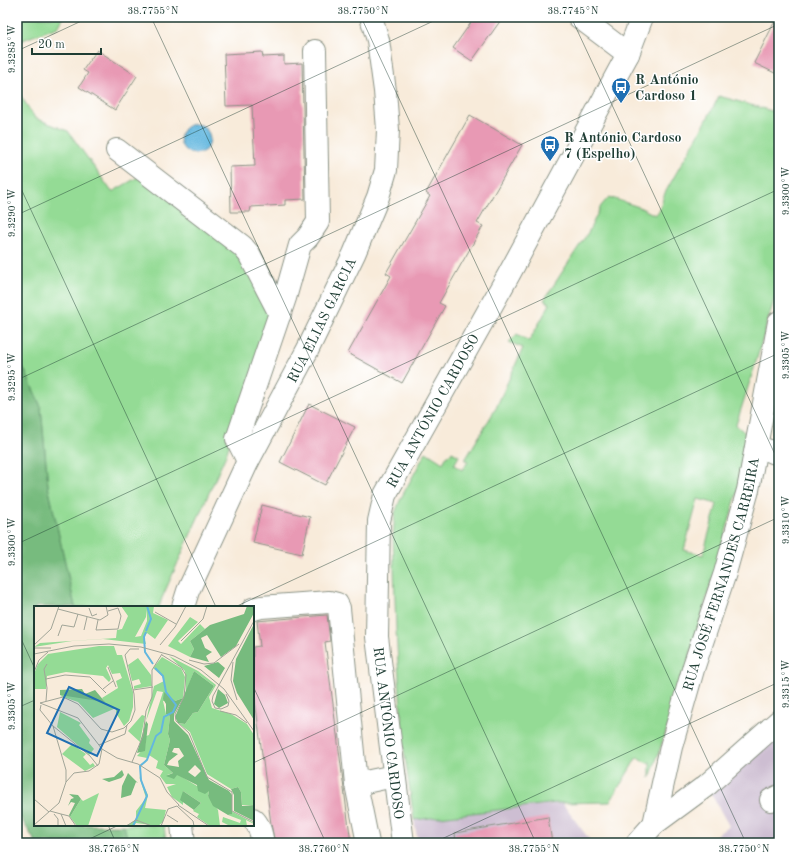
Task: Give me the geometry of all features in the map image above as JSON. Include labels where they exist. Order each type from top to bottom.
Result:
[{"type":"street","name":"RUA ELIAS GARCIA","points":[[183,606],[188,591],[248,461],[308,348],[354,254],[378,197],[386,170],[388,130],[386,91],[378,40],[371,17]]},
{"type":"street","points":[[579,17],[628,54]]},
{"type":"street","name":"RUA ANTÓNIO CARDOSO","points":[[402,843],[377,637],[379,522],[385,495],[508,276],[628,54],[642,17]]},
{"type":"street","points":[[248,461],[237,439],[280,314],[300,245],[308,237],[318,222],[315,52]]},
{"type":"street","points":[[117,150],[242,246],[249,254],[280,314]]},
{"type":"street","name":"RUA JOSÉ FERNANDES CARREIRA","points":[[654,824],[671,747],[694,666],[725,573],[748,490],[779,322]]},
{"type":"street","points":[[757,447],[779,454]]},
{"type":"street","points":[[254,609],[329,602],[337,604],[339,608],[356,784],[368,843]]},
{"type":"street","points":[[637,843],[654,824],[707,785],[779,721]]},
{"type":"street","points":[[356,784],[394,776]]},
{"type":"street","points":[[254,820],[261,833],[263,843]]},
{"type":"street","points":[[182,826],[184,843]]},
{"type":"shaded area","points":[[779,735],[779,843],[705,843],[729,826],[710,792]]},
{"type":"shaded area","points":[[562,803],[592,843],[418,843],[414,820]]},
{"type":"green space","points":[[17,17],[64,17],[58,27],[17,42]]},
{"type":"green space","points":[[17,90],[35,118],[68,131],[112,192],[145,173],[238,254],[274,312],[226,455],[159,606],[75,606],[48,486],[41,407],[17,353]]},
{"type":"green space","points":[[719,96],[779,113],[779,283],[736,425],[751,437],[752,442],[677,700],[650,778],[650,762],[647,763],[637,757],[610,802],[556,803],[414,820],[403,743],[396,630],[393,537],[395,513],[401,498],[426,452],[443,463],[448,454],[450,455],[452,452],[459,456],[454,465],[462,470],[468,462],[465,460],[496,408],[523,348],[509,342],[517,334],[529,341],[550,304],[544,300],[589,231],[601,206],[609,197],[639,207],[655,215],[660,208],[665,193]],"holes":[[[698,499],[717,504],[703,555],[684,550]]]},
{"type":"green space","points":[[17,353],[41,407],[48,486],[75,606],[34,606],[34,826],[124,826],[128,843],[36,843],[17,812]]},
{"type":"green space","points":[[124,826],[164,826],[166,843],[128,843]]},
{"type":"water","points":[[195,124],[206,128],[210,139],[206,150],[195,154],[184,150],[180,139],[184,128]]},
{"type":"building","points":[[475,17],[503,17],[472,61],[453,48]]},
{"type":"building","points":[[777,17],[779,17],[779,75],[754,63]]},
{"type":"building","points":[[97,50],[137,76],[115,110],[79,87],[88,73],[83,70]]},
{"type":"building","points":[[262,52],[263,57],[284,56],[284,64],[302,63],[305,199],[285,200],[285,205],[251,207],[250,212],[231,212],[230,167],[255,166],[252,105],[226,106],[224,54]]},
{"type":"building","points":[[470,115],[522,145],[477,223],[483,226],[439,303],[445,306],[402,383],[348,353],[391,276],[386,273],[430,196],[426,193]]},
{"type":"building","points":[[309,404],[355,427],[325,485],[280,462]]},
{"type":"building","points":[[262,505],[310,517],[302,554],[253,543]]},
{"type":"building","points":[[327,615],[330,641],[325,642],[351,843],[275,843],[271,824],[254,692],[254,647],[260,646],[257,621]]},
{"type":"building","points":[[548,817],[552,843],[456,843],[455,833]]},
{"type":"place","name":"R António Cardoso 1","points":[[621,104]]},
{"type":"place","name":"R António Cardoso 7 (Espelho)","points":[[550,162]]}]
